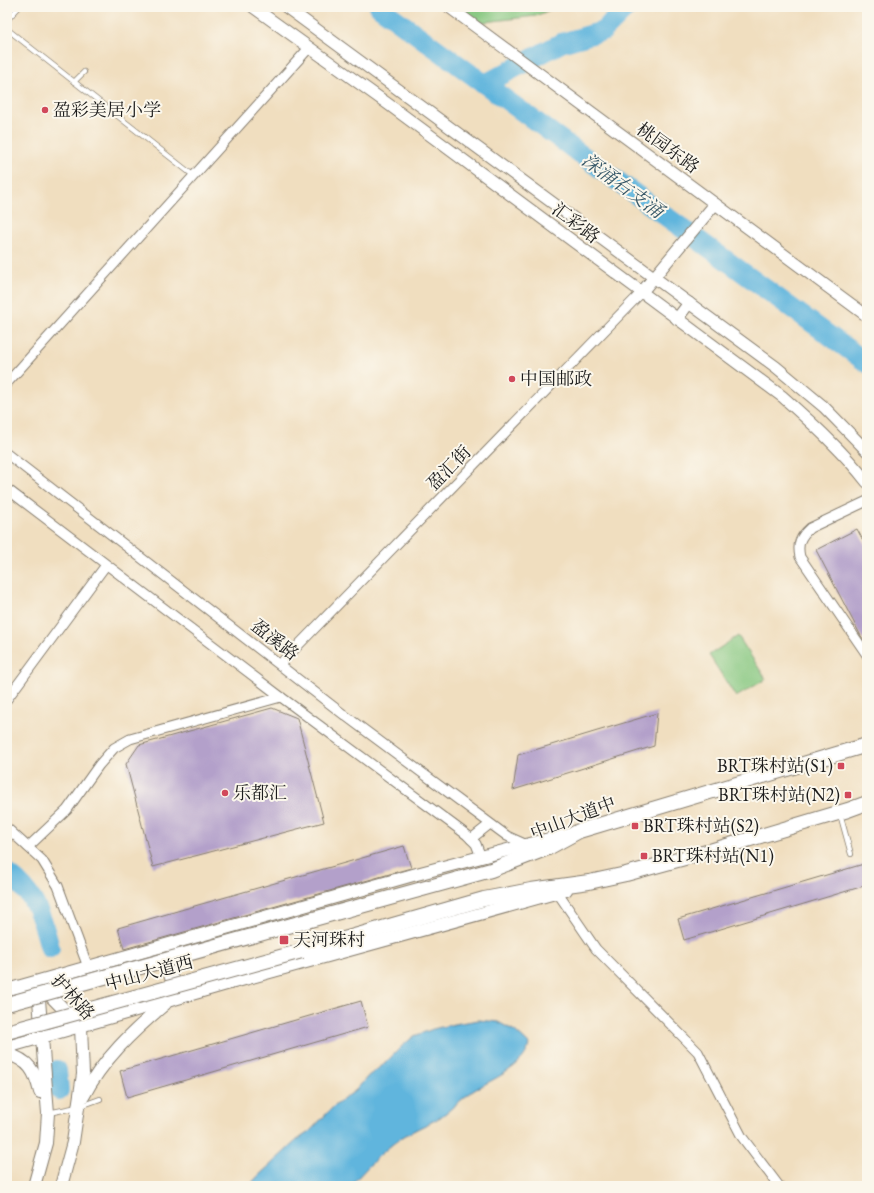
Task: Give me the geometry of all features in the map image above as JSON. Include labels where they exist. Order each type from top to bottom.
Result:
[{"type":"highway","name":"中山大道中","points":[[292,925],[491,870],[548,848],[579,831],[867,745]]},
{"type":"highway","points":[[607,878],[703,853],[867,803]]},
{"type":"highway","name":"中山大道西","points":[[7,1032],[302,951],[484,899],[607,878]]},
{"type":"highway","name":"中山大道西","points":[[7,1004],[292,925]]},
{"type":"main road","points":[[7,990],[481,856],[579,831]]},
{"type":"main road","points":[[7,1047],[607,878]]},
{"type":"main road","points":[[186,940],[178,947],[170,958],[168,964],[169,972],[171,980],[174,983],[181,988],[197,993]]},
{"type":"main road","name":"护林路","points":[[37,982],[81,1027],[83,1074],[73,1142],[61,1186]]},
{"type":"main road","name":"护林路","points":[[34,1186],[46,1143],[48,1113],[37,982]]},
{"type":"main road","points":[[78,1108],[90,1084],[122,1043],[168,1001]]},
{"type":"main road","points":[[7,1054],[21,1059],[30,1067],[36,1078],[48,1113]]},
{"type":"street","name":"汇彩路","points":[[253,7],[388,104],[641,294],[783,397],[822,431],[867,482]]},
{"type":"street","name":"汇彩路","points":[[286,7],[800,386],[842,424],[867,451]]},
{"type":"street","name":"桃园东路","points":[[449,7],[867,316]]},
{"type":"street","points":[[7,383],[309,48]]},
{"type":"street","points":[[388,104],[399,90]]},
{"type":"street","points":[[416,125],[427,110]]},
{"type":"street","points":[[641,294],[715,204]]},
{"type":"street","name":"盈汇街","points":[[280,664],[641,294]]},
{"type":"street","points":[[677,319],[689,303]]},
{"type":"street","name":"盈溪路","points":[[7,454],[343,714],[490,824],[507,836],[527,845]]},
{"type":"street","points":[[7,489],[281,698],[471,839],[476,844],[481,856]]},
{"type":"street","points":[[867,501],[810,528],[804,533],[799,542],[798,548],[800,557],[867,655]]},
{"type":"street","points":[[7,699],[106,564]]},
{"type":"street","points":[[28,847],[67,810],[99,765],[114,748],[130,739],[281,698]]},
{"type":"street","points":[[471,839],[490,824]]},
{"type":"street","points":[[7,828],[42,860],[58,886],[88,967]]},
{"type":"street","points":[[557,892],[596,949],[698,1052],[742,1137],[779,1186]]},
{"type":"lane","points":[[7,20],[19,7]]},
{"type":"lane","points":[[7,28],[194,176]]},
{"type":"lane","points":[[74,82],[84,72]]},
{"type":"lane","points":[[840,812],[851,854]]},
{"type":"lane","points":[[48,1113],[78,1108],[100,1099]]},
{"type":"green space","points":[[456,7],[556,7],[536,16],[476,23]]},
{"type":"green space","points":[[738,636],[766,679],[736,697],[709,655]]},
{"type":"water","points":[[479,1020],[498,1022],[515,1031],[529,1044],[521,1060],[506,1072],[469,1094],[439,1118],[410,1132],[394,1143],[374,1160],[350,1186],[249,1186],[297,1140],[309,1132],[333,1107],[356,1090],[368,1076],[383,1065],[414,1036],[433,1029]]},
{"type":"building","points":[[857,529],[867,548],[867,644],[861,636],[816,550]]},
{"type":"building","name":"乐都汇","points":[[272,708],[297,718],[324,822],[153,867],[126,764],[139,745]]},
{"type":"building","points":[[657,713],[654,746],[513,790],[518,755]]},
{"type":"building","points":[[404,846],[411,868],[124,949],[118,928]]},
{"type":"building","points":[[867,863],[867,885],[684,940],[678,919]]},
{"type":"building","points":[[361,1001],[368,1027],[127,1097],[120,1071]]},
{"type":"waterway","name":"深涌右支涌","points":[[379,7],[867,363]]},
{"type":"waterway","points":[[485,84],[561,43],[603,31],[627,7]]},
{"type":"waterway","points":[[7,873],[17,881],[31,897],[44,926],[50,948]]},
{"type":"waterway","points":[[57,1070],[59,1090]]},
{"type":"place","name":"盈彩美居小学","points":[[45,110]]},
{"type":"place","name":"中国邮政","points":[[512,379]]},
{"type":"place","name":"BRT珠村站(S1)","points":[[841,766]]},
{"type":"place","name":"乐都汇","points":[[225,793]]},
{"type":"place","name":"BRT珠村站(N2)","points":[[848,795]]},
{"type":"place","name":"BRT珠村站(S2)","points":[[635,826]]},
{"type":"place","name":"BRT珠村站(N1)","points":[[644,856]]},
{"type":"place","name":"天河珠村","points":[[284,940]]}]
